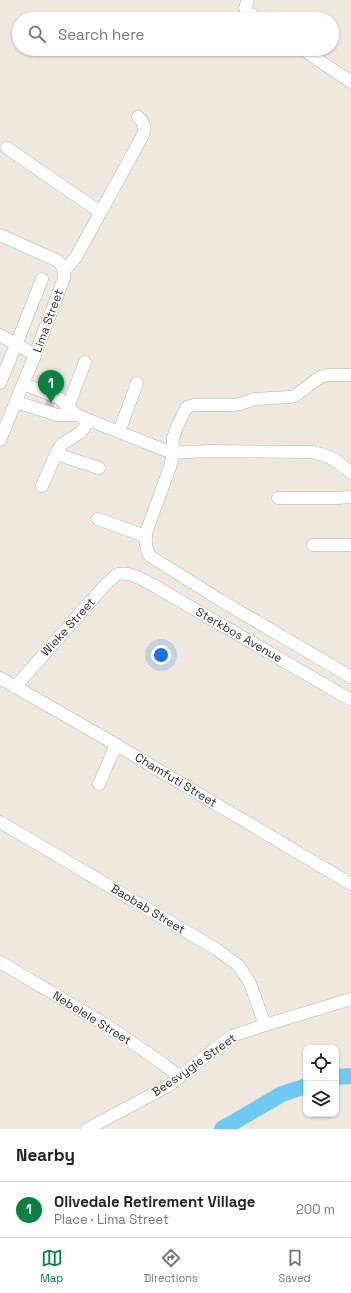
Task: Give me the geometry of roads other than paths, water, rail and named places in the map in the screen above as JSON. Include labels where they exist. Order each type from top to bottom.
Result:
[{"type":"street","points":[[248,0],[245,8],[248,12]]},
{"type":"street","points":[[312,56],[351,82]]},
{"type":"street","points":[[0,235],[58,260],[64,271],[76,257],[143,135],[145,126],[143,121],[138,117]]},
{"type":"street","points":[[6,148],[100,212]]},
{"type":"street","name":"Lima Street","points":[[0,440],[35,355],[64,278],[64,271]]},
{"type":"street","points":[[0,383],[42,279]]},
{"type":"street","points":[[0,335],[35,355]]},
{"type":"street","points":[[70,412],[85,362]]},
{"type":"street","points":[[351,375],[327,375],[320,377],[295,396],[255,399],[232,405],[190,405],[186,408],[173,438],[170,467],[145,536],[146,546],[150,556],[220,600],[351,677]]},
{"type":"street","points":[[119,432],[137,383]]},
{"type":"street","points":[[24,384],[59,398],[70,412],[172,452],[313,452],[324,454],[332,458],[343,465],[351,473]]},
{"type":"street","points":[[16,402],[57,415],[70,412]]},
{"type":"street","points":[[42,486],[61,446],[81,432],[89,420]]},
{"type":"street","points":[[56,454],[99,468]]},
{"type":"street","points":[[278,498],[351,497]]},
{"type":"street","points":[[98,519],[145,536]]},
{"type":"street","points":[[313,545],[351,545]]},
{"type":"street","name":"Wieke Street","points":[[15,687],[114,576],[124,574]]},
{"type":"street","name":"Sterkbos Avenue","points":[[124,574],[135,576],[158,588],[351,700]]},
{"type":"street","name":"Chamfuti Street","points":[[0,678],[351,884]]},
{"type":"street","points":[[99,784],[116,745]]},
{"type":"street","name":"Baobab Street","points":[[0,822],[216,949],[238,965],[250,983],[265,1025]]},
{"type":"street","name":"Nebelele Street","points":[[0,962],[108,1026],[180,1077]]},
{"type":"street","name":"Beesvygie Street","points":[[87,1129],[168,1086],[232,1036],[351,999]]},
{"type":"waterway","points":[[339,1077],[351,1076]]},
{"type":"waterway","points":[[222,1129],[282,1094],[303,1087]]},
{"type":"place","name":"Olivedale Retirement Village","points":[[51,403]]}]
